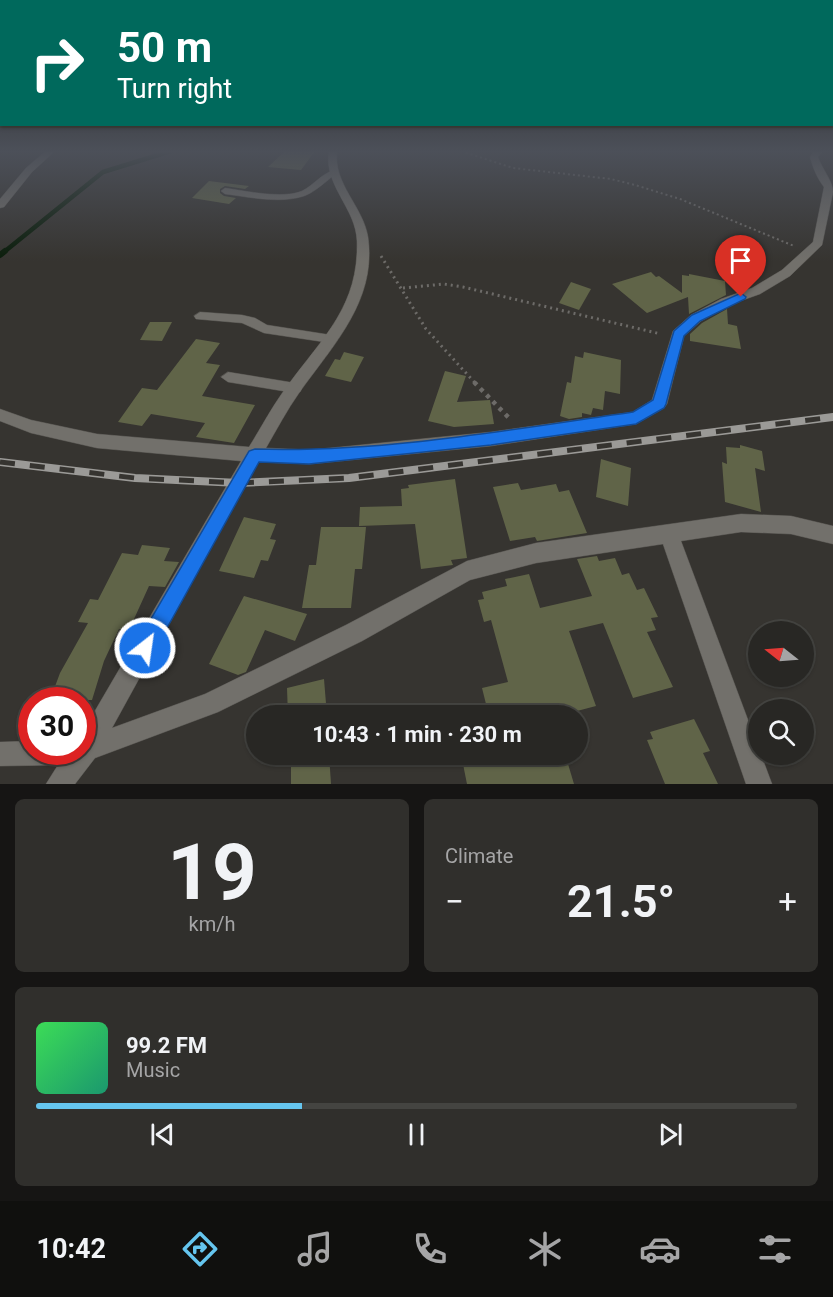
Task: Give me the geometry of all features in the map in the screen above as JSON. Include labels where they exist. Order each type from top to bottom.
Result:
[{"type":"street","points":[[0,204],[14,188]]},
{"type":"street","points":[[96,727],[294,388],[346,318],[356,294],[362,256],[362,235],[342,188]]},
{"type":"street","points":[[0,415],[31,426],[97,441],[255,455],[309,457],[524,434],[636,418],[659,404],[678,334],[696,318],[725,302],[756,291],[786,273],[818,243],[831,188]]},
{"type":"street","points":[[96,746],[210,704],[354,633],[467,571],[536,553],[741,523],[791,525],[833,535]]},
{"type":"street","points":[[668,532],[759,784]]},
{"type":"street","points":[[0,754],[18,753]]},
{"type":"street","points":[[59,784],[72,765]]},
{"type":"lane","points":[[225,191],[281,195],[301,194],[311,188]]},
{"type":"lane","points":[[200,316],[246,319],[258,322],[264,328],[331,339]]},
{"type":"lane","points":[[228,377],[294,388]]},
{"type":"path","points":[[643,188],[680,199],[809,252]]},
{"type":"path","points":[[362,235],[389,265],[416,314],[441,345],[524,434]]},
{"type":"path","points":[[403,288],[444,284],[463,287],[676,339]]},
{"type":"building","points":[[202,188],[222,188],[220,193],[236,198],[229,204],[192,198]]},
{"type":"building","points":[[651,272],[682,293],[682,275],[689,276],[689,274],[725,281],[726,295],[689,314],[688,297],[647,313],[612,284]]},
{"type":"building","points":[[571,282],[591,289],[579,310],[559,303]]},
{"type":"building","points":[[727,309],[728,324],[737,326],[741,349],[690,341],[690,334],[702,323]]},
{"type":"building","points":[[150,322],[172,322],[162,341],[140,340]]},
{"type":"building","points":[[196,339],[220,343],[206,363],[220,365],[202,396],[255,405],[234,443],[196,437],[205,423],[151,414],[142,426],[118,422],[142,388],[157,390]]},
{"type":"building","points":[[344,352],[364,357],[351,382],[325,376],[335,359],[340,360]]},
{"type":"building","points":[[584,352],[621,360],[620,394],[605,391],[603,410],[593,408],[591,415],[582,413],[582,417],[569,419],[560,416],[567,382],[571,383],[575,356],[583,358]]},
{"type":"building","points":[[445,371],[466,376],[457,402],[490,400],[494,424],[454,427],[428,421]]},
{"type":"building","points":[[740,445],[762,451],[765,471],[755,468],[761,512],[725,502],[722,462],[727,464],[726,447],[740,448]]},
{"type":"building","points":[[601,459],[631,468],[628,506],[596,497]]},
{"type":"building","points":[[455,479],[467,558],[451,560],[453,565],[421,569],[415,524],[359,526],[360,507],[402,506],[401,489],[409,488],[408,485]]},
{"type":"building","points":[[518,483],[521,490],[556,484],[559,492],[569,490],[587,533],[537,541],[535,537],[510,541],[493,487]]},
{"type":"building","points":[[244,517],[276,524],[270,539],[276,540],[268,561],[261,560],[254,578],[219,571]]},
{"type":"building","points":[[321,527],[366,527],[362,569],[355,569],[351,608],[302,608],[309,565],[316,565]]},
{"type":"building","points":[[142,545],[170,548],[164,561],[179,562],[165,587],[149,586],[129,630],[119,629],[104,661],[96,687],[55,687],[60,673],[88,623],[78,622],[90,599],[98,600],[122,553],[138,555]]},
{"type":"building","points":[[597,556],[599,561],[615,558],[622,575],[629,573],[637,590],[644,588],[658,617],[651,618],[656,630],[647,632],[673,687],[633,698],[603,623],[569,631],[596,706],[588,708],[588,705],[486,705],[482,688],[508,682],[491,620],[484,622],[478,600],[484,599],[482,592],[507,586],[505,579],[529,574],[540,608],[592,596],[577,559]]},
{"type":"building","points":[[244,596],[307,614],[295,641],[265,630],[246,672],[238,675],[209,664]]},
{"type":"building","points":[[324,679],[326,705],[288,705],[287,688]]},
{"type":"building","points":[[694,719],[710,751],[703,753],[718,784],[665,784],[647,740],[653,739],[650,732]]},
{"type":"building","points":[[291,765],[330,765],[331,784],[291,784]]},
{"type":"building","points":[[463,765],[568,765],[574,784],[467,784]]},
{"type":"waterway","points":[[4,252],[84,188]]},
{"type":"waterway","points":[[0,255],[5,251]]},
{"type":"railway","points":[[0,462],[135,478],[239,483],[349,478],[833,417]]},
{"type":"route","points":[[145,648],[255,455],[309,457],[491,439],[636,418],[659,404],[678,334],[696,318],[725,302],[741,297]]}]
